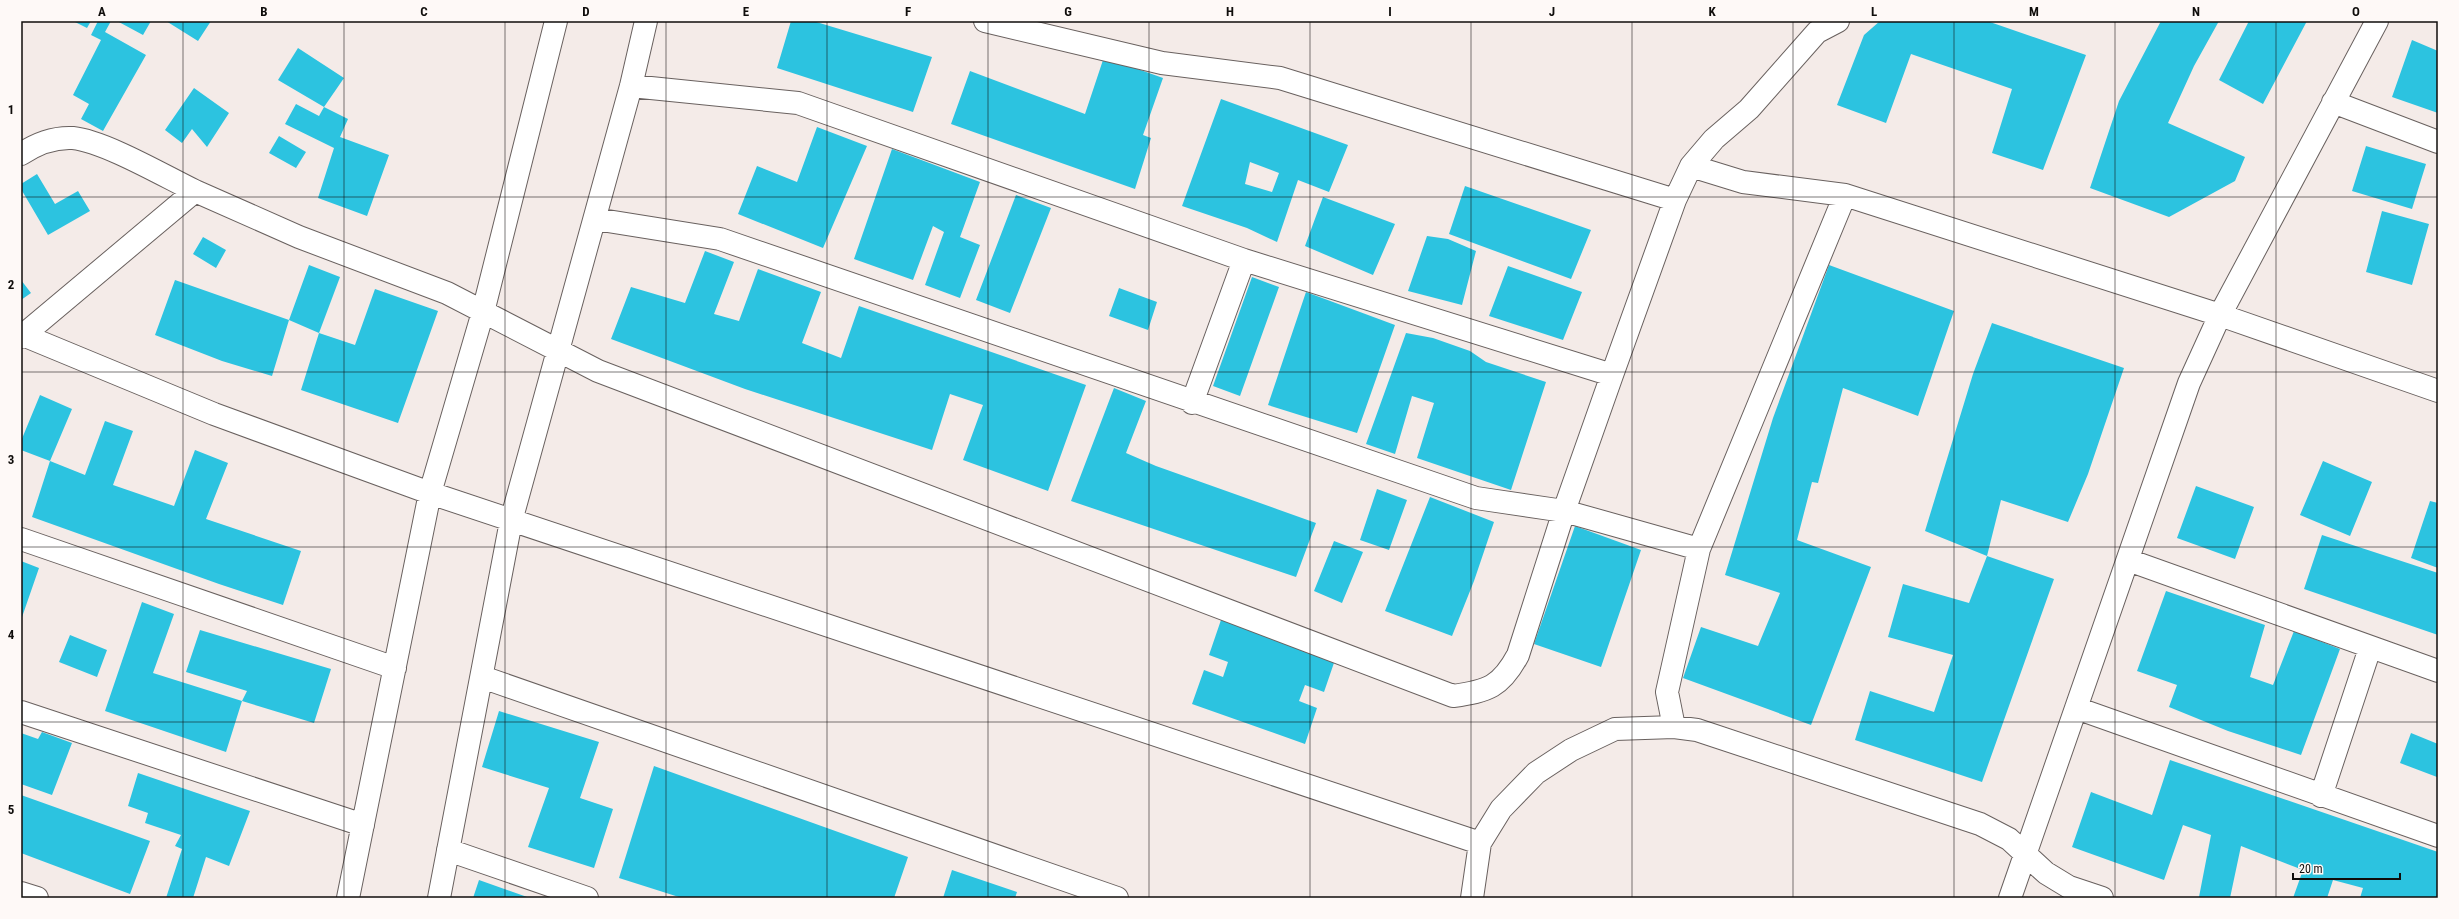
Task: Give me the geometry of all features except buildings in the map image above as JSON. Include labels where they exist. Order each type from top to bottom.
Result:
[{"type":"street","points":[[348,898],[430,493],[483,312],[556,21]]},
{"type":"street","points":[[439,898],[512,521],[631,86],[646,21]]},
{"type":"street","points":[[985,21],[1162,63],[1280,78],[1675,200]]},
{"type":"street","points":[[24,148],[52,140],[74,138],[106,148],[195,191],[299,237],[447,293],[598,371],[1453,696],[1485,690],[1497,684],[1509,671],[1518,655],[1564,511],[1612,375],[1675,200],[1691,166],[1714,139],[1749,109],[1817,32],[1838,21]]},
{"type":"street","points":[[2010,898],[2189,383],[2220,315],[2377,21]]},
{"type":"street","points":[[631,86],[798,103],[1244,260],[1612,375]]},
{"type":"street","points":[[2333,102],[2438,142]]},
{"type":"street","points":[[1691,166],[1743,182],[1845,195],[2220,315],[2438,391]]},
{"type":"street","points":[[195,191],[22,336],[214,414],[430,493],[1480,843]]},
{"type":"street","points":[[1674,727],[1667,692],[1699,549],[1845,195]]},
{"type":"street","points":[[595,219],[720,239],[1192,403],[1476,498],[1564,511],[1699,549]]},
{"type":"street","points":[[1192,403],[1244,260]]},
{"type":"street","points":[[21,539],[395,668]]},
{"type":"street","points":[[2128,560],[2370,648],[2438,671]]},
{"type":"street","points":[[2321,796],[2370,648]]},
{"type":"street","points":[[482,677],[1117,898]]},
{"type":"street","points":[[2076,708],[2321,796],[2438,836]]},
{"type":"street","points":[[21,712],[363,825]]},
{"type":"street","points":[[1472,898],[1471,889],[1480,843],[1501,809],[1536,773],[1572,750],[1615,729],[1674,727],[1697,730],[1980,824],[2009,839],[2046,873],[2069,887],[2102,898]]},
{"type":"street","points":[[448,850],[587,898]]},
{"type":"street","points":[[21,893],[37,898]]}]
